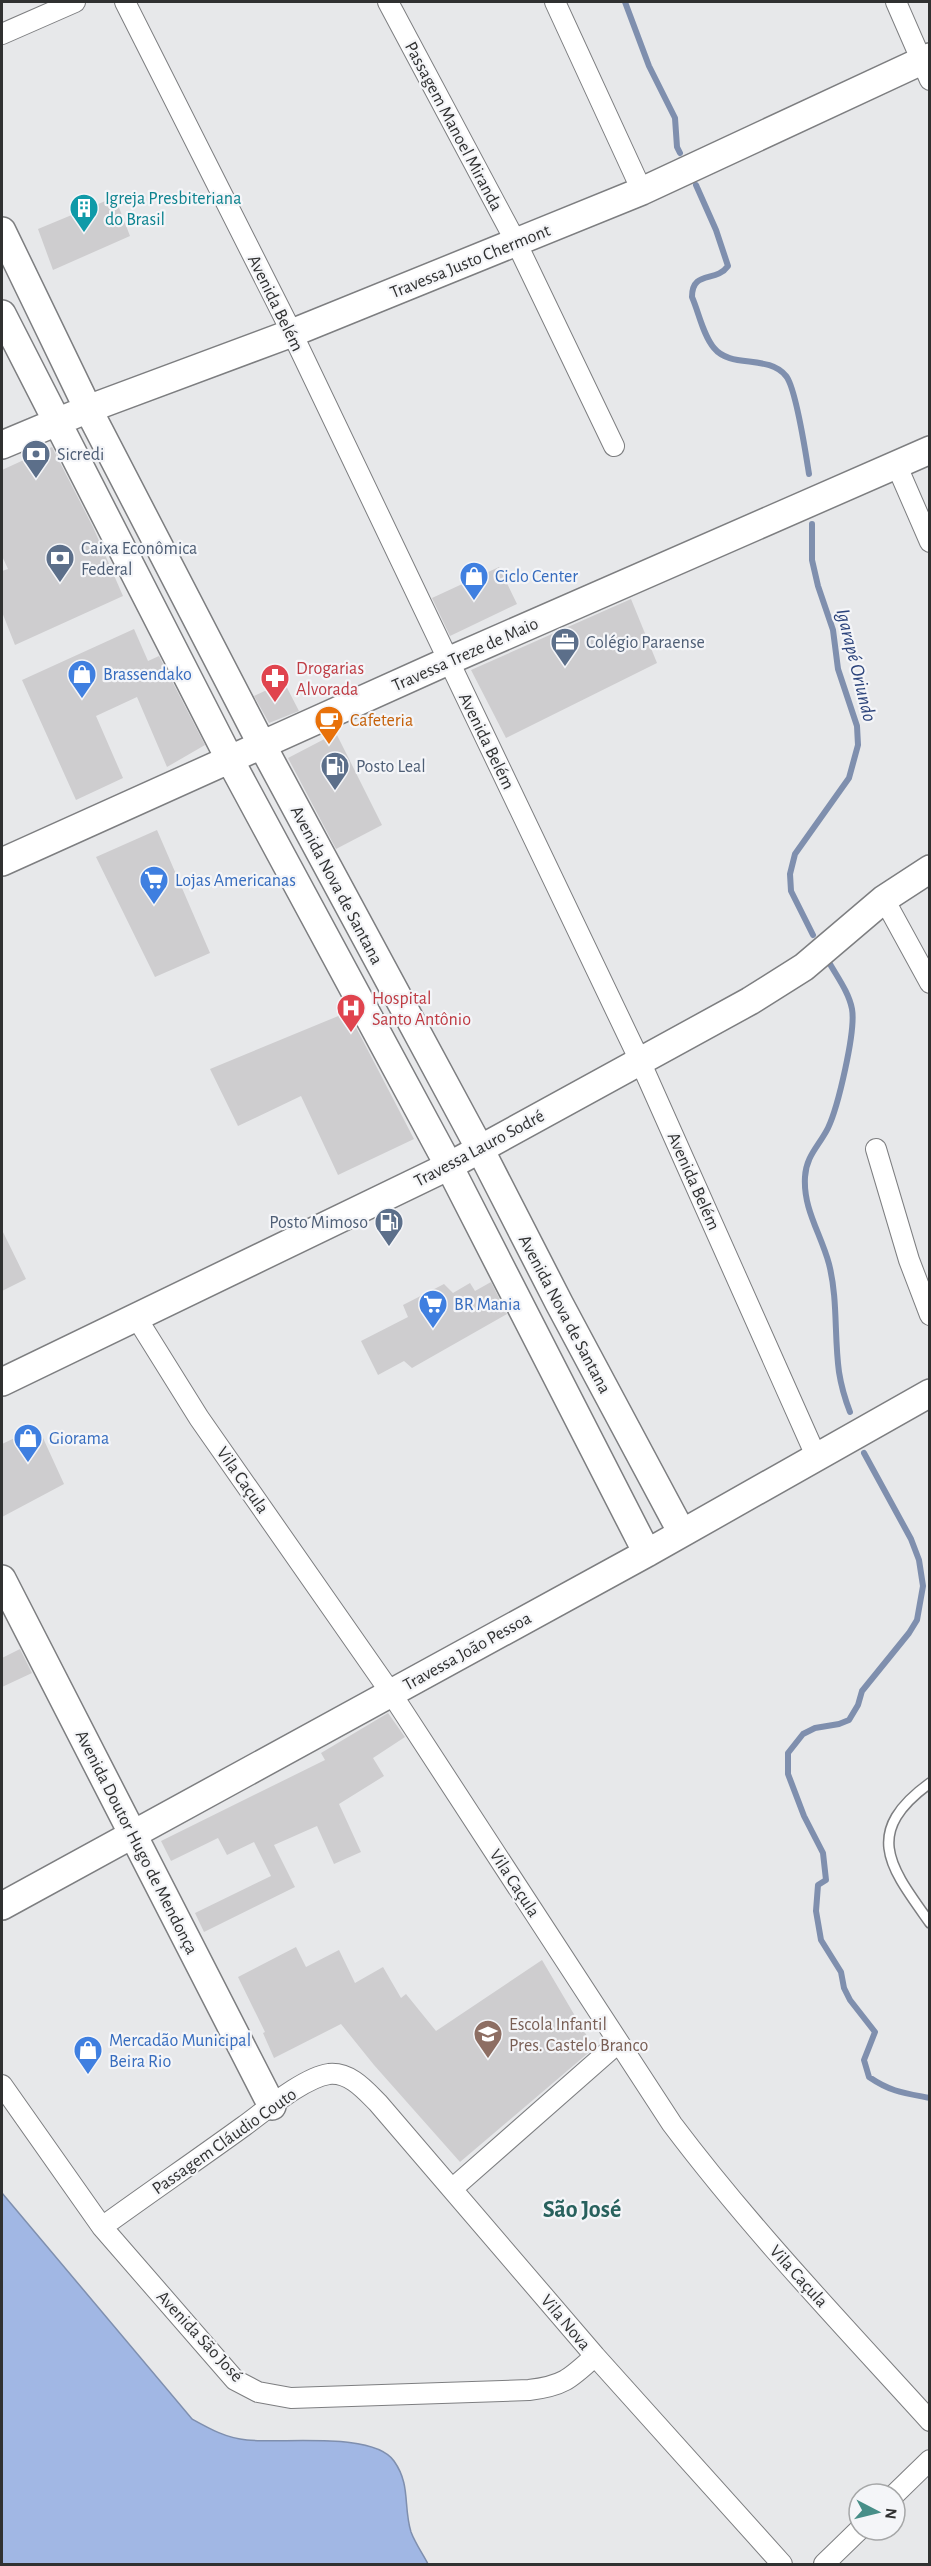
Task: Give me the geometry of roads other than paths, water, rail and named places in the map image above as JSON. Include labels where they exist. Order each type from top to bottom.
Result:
[{"type":"street","points":[[2,34],[75,2]]},
{"type":"street","name":"Avenida Belém","points":[[125,2],[292,333],[640,1061],[816,1456]]},
{"type":"street","name":"Passagem Manoel Miranda","points":[[388,2],[516,242],[614,446]]},
{"type":"street","points":[[555,2],[642,191]]},
{"type":"street","points":[[896,2],[927,66]]},
{"type":"street","name":"Travessa Justo Chermont","points":[[2,445],[88,409],[292,333],[642,191],[927,66]]},
{"type":"street","name":"Avenida Nova de Santana","points":[[2,231],[88,409],[262,746],[480,1149],[682,1533]]},
{"type":"street","name":"Avenida Nova de Santana","points":[[2,314],[230,760],[293,873],[449,1166],[647,1553]]},
{"type":"street","name":"Travessa Treze de Maio","points":[[2,862],[448,661],[930,450]]},
{"type":"street","points":[[896,464],[930,542]]},
{"type":"street","points":[[293,873],[322,857]]},
{"type":"street","name":"Travessa Lauro Sodré","points":[[2,1382],[449,1166],[750,1001],[804,967],[884,899],[930,869]]},
{"type":"street","points":[[884,899],[930,982]]},
{"type":"street","points":[[332,946],[361,930]]},
{"type":"street","points":[[876,1149],[909,1260],[930,1314]]},
{"type":"street","points":[[527,1319],[559,1303]]},
{"type":"street","name":"Vila Caçula","points":[[136,1317],[199,1418],[391,1693],[672,2124],[714,2179],[930,2421]]},
{"type":"street","name":"Travessa João Pessoa","points":[[2,1906],[647,1553],[930,1393]]},
{"type":"street","name":"Avenida Doutor Hugo de Mendonça","points":[[2,1579],[272,2106]]},
{"type":"street","points":[[452,2189],[618,2043]]},
{"type":"street","name":"Passagem Cláudio Couto","points":[[102,2227],[272,2106],[316,2078],[330,2074],[352,2079]]},
{"type":"street","name":"Vila Nova","points":[[352,2079],[378,2103],[595,2356],[782,2565]]},
{"type":"street","name":"Avenida São José","points":[[2,2085],[102,2227],[236,2380],[258,2392],[291,2398],[529,2390],[554,2387],[576,2373],[595,2356]]},
{"type":"street","points":[[907,2482],[930,2460]]},
{"type":"street","points":[[825,2565],[847,2542]]},
{"type":"lane","points":[[930,1783],[908,1803],[897,1817],[889,1834],[888,1847],[892,1867],[930,1923]]},
{"type":"water","points":[[2,2193],[192,2419],[239,2439],[347,2442],[383,2452],[394,2461],[405,2487],[411,2532],[428,2564],[2,2564]]},
{"type":"waterway","name":"Igarapé Oriundo","points":[[625,2],[649,66],[675,118],[677,147],[680,153]]},
{"type":"waterway","points":[[696,185],[716,230],[728,266],[723,271],[700,280],[693,289],[692,297],[704,330],[710,343],[721,354],[730,358],[770,365],[786,376],[797,407],[809,474]]},
{"type":"waterway","name":"Igarapé Oriundo","points":[[812,524],[812,560],[833,630],[838,669],[857,726],[858,745],[849,778],[795,854],[790,874],[791,891],[813,935]]},
{"type":"waterway","points":[[830,964],[851,1003],[853,1020],[837,1104],[828,1128],[808,1163],[805,1189],[832,1277],[839,1372],[850,1412]]},
{"type":"waterway","name":"Igarapé Oriundo","points":[[864,1453],[911,1539],[919,1560],[923,1586],[917,1620],[862,1691],[858,1705],[849,1720],[815,1728],[803,1734],[788,1753],[788,1774],[804,1816],[823,1853],[826,1880],[818,1885],[816,1911],[821,1940],[841,1972],[844,1988],[850,2000],[875,2032],[864,2060],[869,2077],[891,2089],[930,2098]]},
{"type":"place","name":"Igreja Presbiteriana do Brasil","points":[[84,234]]},
{"type":"place","name":"Sicredi","points":[[36,480]]},
{"type":"place","name":"Caixa Econômica Federal","points":[[60,584]]},
{"type":"place","name":"Ciclo Center","points":[[474,602]]},
{"type":"place","name":"Colégio Paraense","points":[[565,668]]},
{"type":"place","name":"Brassendako","points":[[82,700]]},
{"type":"place","name":"Drogarias Alvorada","points":[[275,704]]},
{"type":"place","name":"Cafeteria","points":[[329,746]]},
{"type":"place","name":"Posto Leal","points":[[335,792]]},
{"type":"place","name":"Lojas Americanas","points":[[154,906]]},
{"type":"place","name":"Hospital Santo Antônio","points":[[351,1034]]},
{"type":"place","name":"Posto Mimoso","points":[[389,1248]]},
{"type":"place","name":"BR Mania","points":[[433,1330]]},
{"type":"place","name":"Giorama","points":[[28,1464]]},
{"type":"place","name":"Escola Infantil Pres. Castelo Branco","points":[[488,2060]]},
{"type":"place","name":"Mercadão Municipal Beira Rio","points":[[88,2076]]},
{"type":"district","name":"São José","points":[[582,2209]]}]
